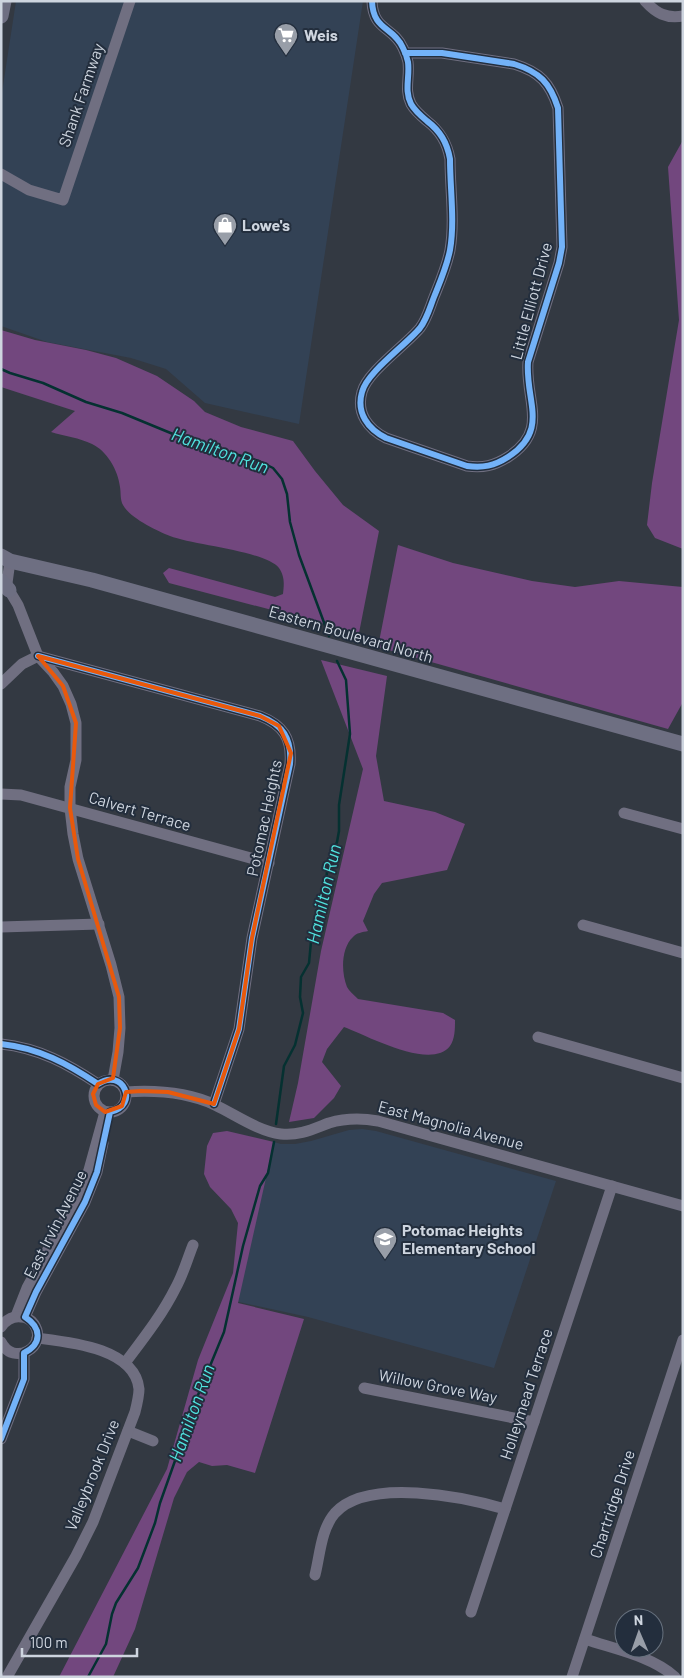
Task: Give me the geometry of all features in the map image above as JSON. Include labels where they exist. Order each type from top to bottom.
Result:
[{"type":"main road","points":[[1,16],[4,1]]},
{"type":"main road","name":"Eastern Boulevard North","points":[[4,560],[92,580],[683,744]]},
{"type":"street","name":"Shank Farmway","points":[[1,174],[29,190],[62,200],[130,1]]},
{"type":"street","name":"Little Elliott Drive","points":[[372,1],[374,15],[378,23],[397,39],[405,54],[408,62],[407,92],[409,99],[417,112],[435,127],[448,147],[450,159],[451,237],[447,263],[426,319],[416,333],[364,386],[360,400],[361,411],[369,427],[381,436],[467,466],[481,468],[499,463],[513,454],[529,437],[532,430],[532,411],[527,375],[528,362],[559,263],[562,247],[558,108],[551,89],[544,80],[524,67],[442,53],[405,54]]},
{"type":"street","points":[[645,1],[655,12],[663,16],[683,16]]},
{"type":"street","points":[[4,560],[7,583],[5,586],[18,605],[38,656],[63,686],[71,704],[76,723],[76,760],[70,787],[70,808],[78,859],[99,924],[119,997],[120,1028],[113,1080]]},
{"type":"street","points":[[1,684],[22,664],[38,656]]},
{"type":"street","name":"Potomac Heights","points":[[38,656],[260,716],[279,726],[289,743],[291,753],[252,938],[239,1029],[214,1104]]},
{"type":"street","name":"Calvert Terrace","points":[[1,794],[21,795],[269,863]]},
{"type":"street","points":[[624,813],[683,829]]},
{"type":"street","points":[[1,927],[99,924]]},
{"type":"street","points":[[583,925],[683,953]]},
{"type":"street","points":[[538,1037],[683,1078]]},
{"type":"street","points":[[1,1044],[31,1049],[50,1056],[98,1084]]},
{"type":"street","points":[[113,1080],[123,1086],[126,1092],[126,1100],[117,1111],[107,1112],[96,1105],[93,1094],[98,1084],[113,1080]]},
{"type":"street","name":"East Magnolia Avenue","points":[[126,1092],[168,1092],[184,1095],[214,1104],[263,1129],[280,1134],[309,1131],[346,1119],[362,1118],[378,1121],[683,1206]]},
{"type":"street","name":"East Irvin Avenue","points":[[20,1317],[27,1288],[83,1185],[107,1112]]},
{"type":"street","name":"Holleymead Terrace","points":[[471,1612],[612,1186]]},
{"type":"street","points":[[38,1338],[86,1346],[108,1353],[125,1363],[168,1302],[193,1245]]},
{"type":"street","points":[[1,1327],[10,1318],[20,1317],[32,1322],[37,1329],[38,1338],[30,1350],[24,1353],[12,1353],[2,1345]]},
{"type":"street","name":"Chartridge Drive","points":[[572,1677],[683,1340]]},
{"type":"street","points":[[1,1439],[24,1379],[24,1353]]},
{"type":"street","name":"Valleybrook Drive","points":[[7,1677],[76,1556],[93,1522],[128,1431],[135,1412],[139,1388],[136,1379],[125,1363]]},
{"type":"street","name":"Willow Grove Way","points":[[364,1388],[534,1422]]},
{"type":"street","points":[[128,1431],[153,1441]]},
{"type":"street","points":[[315,1575],[325,1532],[330,1522],[336,1513],[354,1500],[385,1494],[429,1494],[476,1500],[505,1509]]},
{"type":"street","points":[[585,1639],[655,1662],[675,1677]]},
{"type":"highlighted area","points":[[38,656],[260,716],[279,726],[291,753],[252,938],[239,1029],[214,1104],[168,1092],[126,1092],[122,1106],[105,1112],[96,1105],[93,1094],[98,1084],[113,1078],[120,1028],[119,997],[78,859],[70,808],[76,723],[63,686]]},
{"type":"shaded area","points":[[16,1],[363,1],[299,424],[205,403],[166,369],[131,358],[47,342],[1,326],[1,99]]},
{"type":"shaded area","points":[[683,140],[683,549],[655,538],[647,525],[652,483],[679,320],[668,167]]},
{"type":"shaded area","points":[[1,330],[35,340],[116,358],[157,376],[194,401],[205,412],[241,427],[293,441],[343,505],[379,531],[359,633],[169,583],[163,573],[169,568],[275,597],[283,594],[284,584],[281,571],[272,562],[245,553],[170,536],[131,515],[122,503],[119,481],[107,456],[97,447],[87,442],[51,432],[75,411],[1,387]]},
{"type":"shaded area","points":[[398,545],[453,563],[532,581],[575,587],[619,581],[683,587],[683,702],[668,729],[378,647]]},
{"type":"shaded area","points":[[321,660],[387,676],[376,756],[384,801],[435,812],[465,824],[447,870],[382,883],[374,894],[363,921],[368,931],[354,936],[346,947],[343,967],[347,987],[358,999],[443,1013],[455,1020],[455,1030],[450,1046],[441,1053],[429,1055],[398,1049],[344,1027],[327,1049],[322,1062],[341,1086],[334,1098],[314,1118],[289,1122],[298,1083],[321,951],[363,769]]},
{"type":"shaded area","name":"Potomac Heights Elementary School","points":[[349,1130],[376,1131],[556,1181],[494,1368],[308,1317],[230,1300],[260,1186],[268,1172],[274,1142],[295,1144]]},
{"type":"shaded area","points":[[227,1131],[274,1142],[238,1303],[304,1319],[255,1473],[227,1465],[212,1466],[199,1462],[187,1472],[174,1498],[135,1629],[113,1677],[59,1677],[167,1469],[198,1360],[233,1273],[238,1223],[231,1209],[210,1187],[204,1174],[207,1146],[213,1133]]},
{"type":"waterway","name":"Hamilton Run","points":[[1,369],[43,383],[86,402],[122,413],[190,441],[259,461],[273,468],[282,479],[287,494],[290,522],[299,555],[329,636]]},
{"type":"waterway","name":"Hamilton Run","points":[[276,1124],[284,1066],[295,1045],[303,1013],[300,997],[301,977],[309,963],[312,931],[326,881],[328,863],[337,842],[339,831],[339,805],[350,734],[346,680],[337,661]]},
{"type":"waterway","name":"Hamilton Run","points":[[88,1677],[106,1644],[116,1603],[138,1568],[176,1458],[182,1439],[183,1428],[224,1332],[243,1246],[260,1186],[268,1173],[274,1142]]},
{"type":"cycle path","points":[[372,1],[376,18],[399,41],[403,48],[404,51],[405,53],[406,55],[408,62],[408,94],[411,104],[439,133],[447,147],[450,159],[452,228],[447,262],[425,321],[414,335],[379,367],[365,384],[361,400],[362,413],[369,425],[386,438],[467,466],[488,466],[503,460],[521,447],[532,425],[533,414],[528,362],[559,263],[562,247],[558,108],[555,99],[543,80],[523,67],[442,53],[405,53]]},
{"type":"cycle path","points":[[38,656],[260,716],[280,728],[287,740],[290,764],[252,938],[239,1029],[214,1104]]},
{"type":"cycle path","points":[[1,1044],[40,1053],[76,1070],[98,1084],[107,1080],[114,1080],[125,1089],[126,1096],[125,1102],[119,1108],[110,1112],[97,1172],[85,1202],[36,1292],[25,1317],[35,1326],[38,1336],[34,1345],[24,1353],[24,1379],[1,1439]]},
{"type":"place","name":"Weis","points":[[286,56]]},
{"type":"place","name":"Lowe's","points":[[225,246]]},
{"type":"place","name":"Potomac Heights Elementary School","points":[[385,1260]]}]
